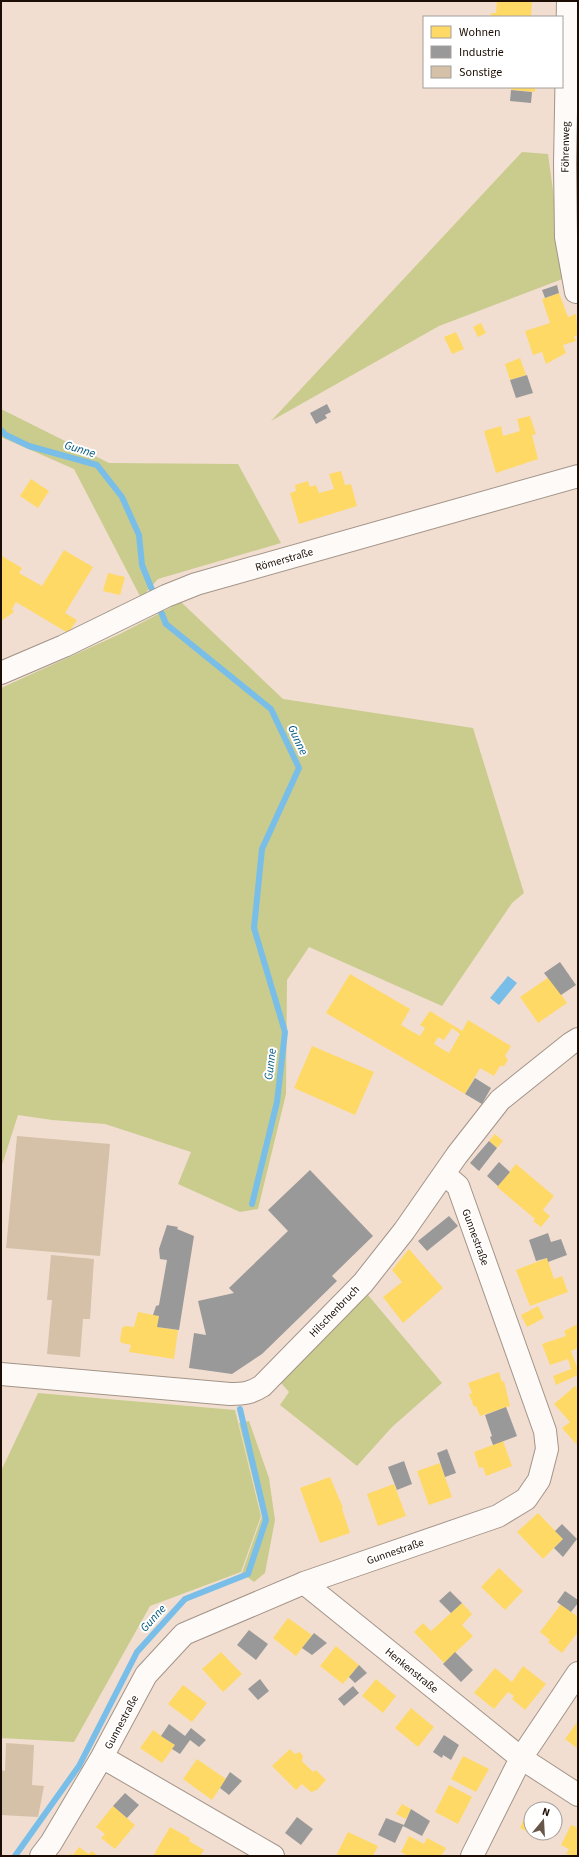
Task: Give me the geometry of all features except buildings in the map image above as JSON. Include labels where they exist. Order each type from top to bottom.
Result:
[{"type":"street","name":"Föhrenweg","points":[[568,1],[571,164],[566,237],[576,292]]},
{"type":"street","name":"Römerstraße","points":[[1,673],[64,646],[166,596],[196,584],[578,476]]},
{"type":"street","name":"Hilschenbruch","points":[[1,1374],[247,1394],[262,1386],[362,1283],[404,1231],[444,1174],[500,1100],[578,1039]]},
{"type":"street","name":"Gunnestraße","points":[[41,1856],[51,1843],[102,1757],[146,1675],[184,1634],[304,1583],[498,1516],[526,1499],[539,1480],[547,1449],[546,1431],[458,1186],[444,1174]]},
{"type":"street","name":"Henkenstraße","points":[[304,1583],[521,1758],[578,1795]]},
{"type":"street","points":[[472,1856],[521,1758],[578,1673]]},
{"type":"street","points":[[102,1757],[274,1856]]},
{"type":"green space","points":[[522,152],[548,154],[565,278],[439,326],[271,421]]},
{"type":"green space","points":[[1,409],[109,463],[238,464],[281,543],[158,579],[141,598],[74,469],[1,437]]},
{"type":"green space","points":[[181,602],[283,699],[473,728],[524,893],[512,903],[442,1006],[309,947],[287,980],[286,1094],[258,1209],[240,1212],[178,1184],[191,1152],[105,1124],[52,1120],[18,1115],[1,1168],[1,688],[120,634]]},
{"type":"green space","points":[[368,1295],[442,1383],[392,1427],[357,1466],[280,1405],[289,1392],[281,1383],[322,1336]]},
{"type":"green space","points":[[38,1393],[235,1410],[261,1516],[241,1572],[150,1606],[74,1742],[1,1738],[1,1471]]},
{"type":"green space","points":[[249,1421],[269,1478],[275,1520],[265,1573],[254,1582],[242,1573],[262,1516],[239,1423]]},
{"type":"water","points":[[508,976],[517,983],[499,1005],[490,998]]},
{"type":"waterway","name":"Gunne","points":[[1,430],[6,435],[29,446],[97,465],[122,497],[139,535],[142,565],[166,624],[271,709],[299,768],[262,849],[254,928],[285,1032],[277,1102],[252,1204]]},
{"type":"waterway","name":"Gunne","points":[[15,1856],[79,1766],[137,1652],[185,1599],[248,1574],[266,1520],[240,1409]]}]
